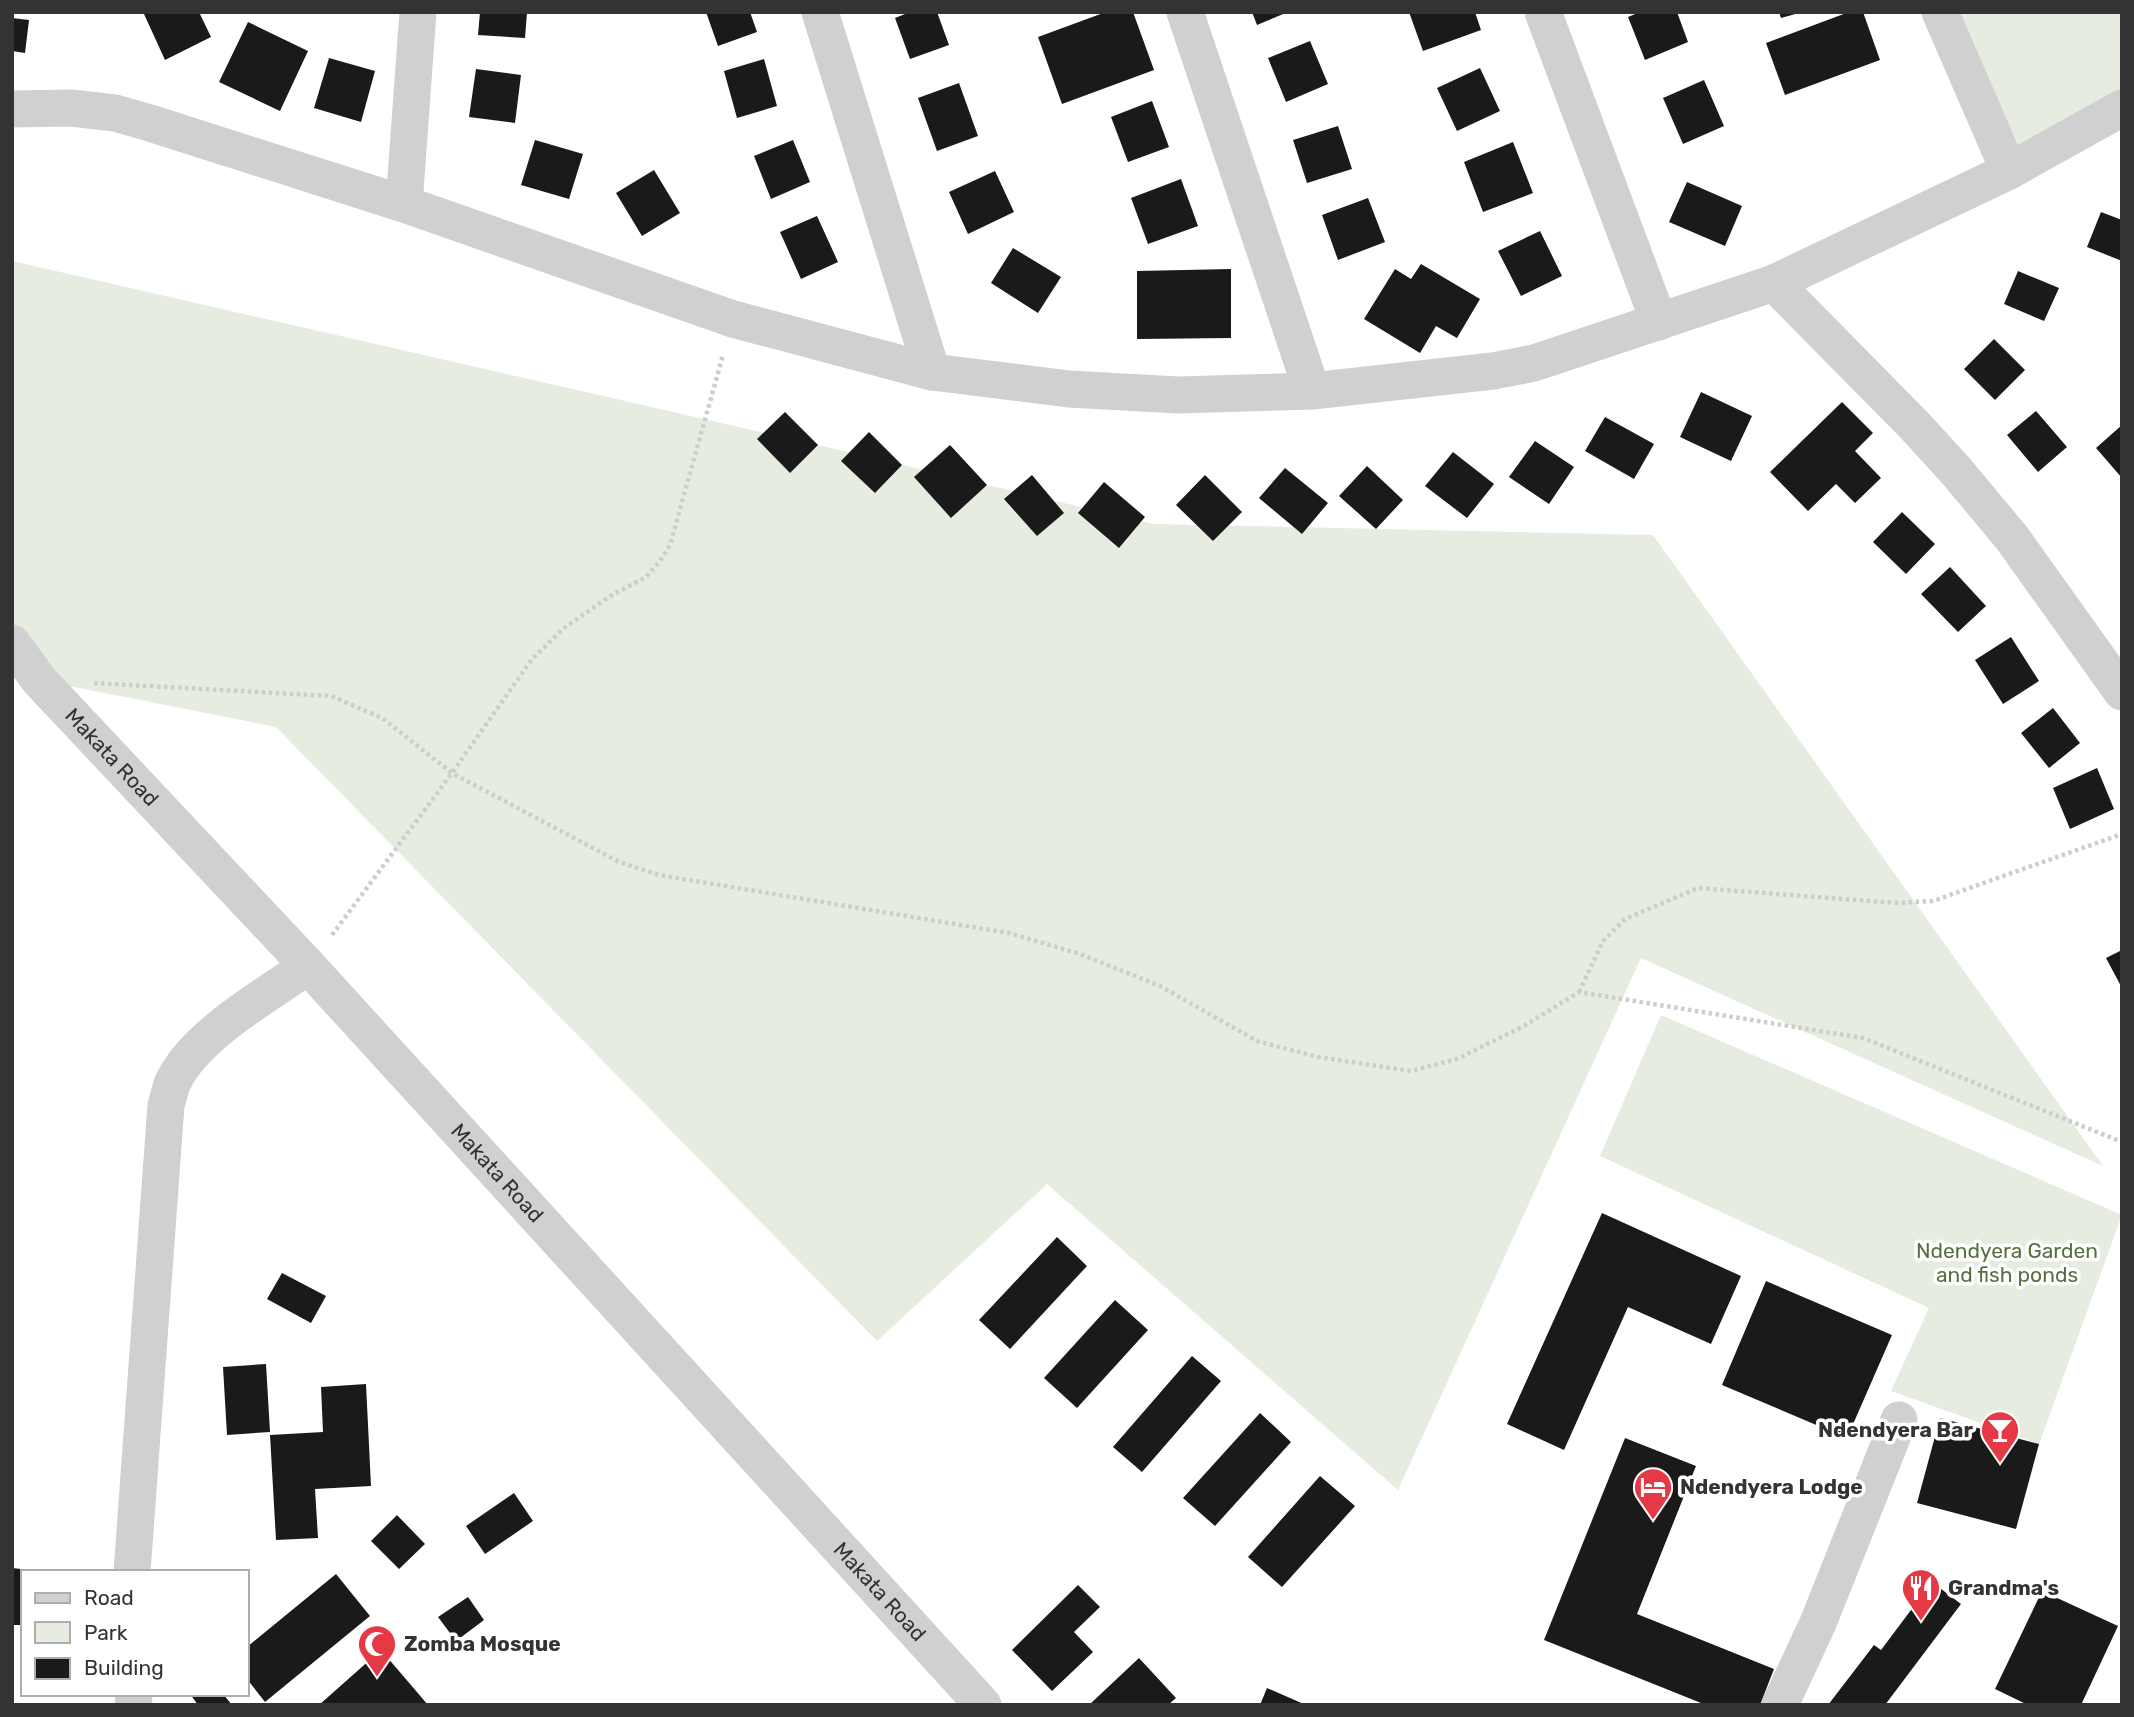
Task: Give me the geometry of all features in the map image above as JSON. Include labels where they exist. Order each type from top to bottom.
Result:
[{"type":"street","points":[[404,204],[418,12]]},
{"type":"street","points":[[820,12],[932,372]]},
{"type":"street","points":[[1185,12],[1312,391]]},
{"type":"street","points":[[1543,12],[1658,322]]},
{"type":"street","points":[[1940,12],[2009,171]]},
{"type":"street","points":[[12,108],[71,108],[115,113],[150,122],[404,204],[733,319],[932,372],[1069,389],[1178,395],[1312,391],[1493,371],[1534,363],[1774,283],[2009,171],[2122,108]]},
{"type":"street","points":[[1774,283],[1957,472],[2012,538],[2122,692]]},
{"type":"street","name":"Makata Road","points":[[12,643],[39,680],[308,966],[983,1705]]},
{"type":"street","points":[[132,1570],[166,1105],[183,1066],[211,1034],[308,966]]},
{"type":"street","points":[[1780,1705],[1818,1623],[1899,1420]]},
{"type":"path","points":[[308,966],[452,773],[532,659],[564,628],[612,595],[646,577],[660,561],[670,545],[733,319]]},
{"type":"path","points":[[39,680],[331,696],[382,718],[452,773],[619,862],[673,877],[1009,933],[1080,954],[1160,986],[1257,1041],[1318,1057],[1411,1071],[1457,1059],[1524,1026],[1579,992],[1603,941],[1625,919],[1698,888],[1897,903],[1933,901],[2122,834]]},
{"type":"path","points":[[1579,992],[1863,1038],[2122,1142]]},
{"type":"green space","points":[[1940,12],[2122,12],[2122,108],[2009,171]]},
{"type":"green space","points":[[12,261],[1153,524],[1653,535],[2103,1166],[1641,958],[1398,1490],[1047,1184],[877,1341],[276,727],[39,680],[12,643]]},
{"type":"green space","name":"Ndendyera Garden and fish ponds","points":[[1661,1015],[2122,1215],[2039,1444],[1891,1391],[1929,1308],[1600,1156]]},
{"type":"building","points":[[199,12],[211,37],[165,60],[144,14]]},
{"type":"building","points":[[480,12],[527,12],[525,38],[478,35]]},
{"type":"building","points":[[706,12],[750,12],[757,32],[718,46]]},
{"type":"building","points":[[910,12],[937,12],[949,45],[910,59],[895,18]]},
{"type":"building","points":[[1106,12],[1133,12],[1154,70],[1062,104],[1038,37]]},
{"type":"building","points":[[1252,12],[1288,12],[1257,25]]},
{"type":"building","points":[[1409,12],[1475,12],[1481,30],[1423,51]]},
{"type":"building","points":[[1640,12],[1677,12],[1688,42],[1645,60],[1628,17]]},
{"type":"building","points":[[1779,12],[1799,12],[1799,13],[1781,18]]},
{"type":"building","points":[[1849,12],[1863,12],[1880,60],[1785,95],[1766,43]]},
{"type":"building","points":[[12,18],[29,20],[25,53],[12,51]]},
{"type":"building","points":[[248,22],[308,51],[280,111],[219,82]]},
{"type":"building","points":[[1310,41],[1328,84],[1286,102],[1268,58]]},
{"type":"building","points":[[329,58],[375,71],[361,122],[314,108]]},
{"type":"building","points":[[764,59],[777,106],[737,118],[724,71]]},
{"type":"building","points":[[1480,68],[1500,111],[1457,131],[1437,88]]},
{"type":"building","points":[[476,69],[521,75],[515,123],[469,117]]},
{"type":"building","points":[[1704,80],[1724,126],[1683,144],[1663,98]]},
{"type":"building","points":[[959,83],[978,136],[937,151],[918,98]]},
{"type":"building","points":[[1152,101],[1169,147],[1128,162],[1111,117]]},
{"type":"building","points":[[1338,126],[1352,169],[1307,183],[1293,140]]},
{"type":"building","points":[[535,140],[583,154],[569,199],[521,185]]},
{"type":"building","points":[[793,140],[810,182],[771,199],[754,156]]},
{"type":"building","points":[[1513,142],[1533,193],[1483,212],[1464,162]]},
{"type":"building","points":[[654,170],[680,213],[642,236],[616,193]]},
{"type":"building","points":[[995,171],[1014,212],[968,234],[949,192]]},
{"type":"building","points":[[1181,179],[1198,226],[1148,244],[1131,198]]},
{"type":"building","points":[[1687,182],[1742,206],[1725,246],[1669,222]]},
{"type":"building","points":[[1368,198],[1385,242],[1338,260],[1322,215]]},
{"type":"building","points":[[2101,212],[2122,220],[2122,261],[2087,247]]},
{"type":"building","points":[[817,216],[838,262],[801,279],[780,232]]},
{"type":"building","points":[[1540,231],[1562,276],[1521,296],[1498,251]]},
{"type":"building","points":[[1013,248],[1061,277],[1038,313],[991,283]]},
{"type":"building","points":[[1421,264],[1480,299],[1457,338],[1436,326],[1420,353],[1364,319],[1395,269],[1411,279]]},
{"type":"building","points":[[1231,269],[1231,338],[1137,339],[1137,271]]},
{"type":"building","points":[[2018,271],[2059,288],[2044,321],[2004,304]]},
{"type":"building","points":[[1994,339],[2025,370],[1995,400],[1964,369]]},
{"type":"building","points":[[1701,392],[1752,416],[1731,461],[1680,437]]},
{"type":"building","points":[[1842,402],[1873,433],[1855,451],[1881,478],[1855,503],[1836,484],[1808,511],[1770,472]]},
{"type":"building","points":[[2036,411],[2067,447],[2038,472],[2007,435]]},
{"type":"building","points":[[785,412],[818,445],[790,473],[757,439]]},
{"type":"building","points":[[1605,417],[1654,444],[1634,479],[1585,451]]},
{"type":"building","points":[[2122,425],[2122,478],[2096,448]]},
{"type":"building","points":[[869,432],[902,465],[875,493],[841,461]]},
{"type":"building","points":[[1535,441],[1574,467],[1549,504],[1509,477]]},
{"type":"building","points":[[950,445],[987,485],[951,518],[914,477]]},
{"type":"building","points":[[1453,452],[1494,484],[1467,518],[1425,486]]},
{"type":"building","points":[[1367,466],[1403,500],[1376,529],[1339,496]]},
{"type":"building","points":[[1285,468],[1328,503],[1302,534],[1259,498]]},
{"type":"building","points":[[1032,475],[1064,513],[1037,536],[1004,499]]},
{"type":"building","points":[[1205,475],[1242,512],[1213,541],[1176,505]]},
{"type":"building","points":[[1104,482],[1145,517],[1119,548],[1078,513]]},
{"type":"building","points":[[1902,512],[1935,544],[1906,574],[1873,542]]},
{"type":"building","points":[[1950,567],[1986,606],[1958,632],[1921,594]]},
{"type":"building","points":[[2011,637],[2039,681],[2003,704],[1975,660]]},
{"type":"building","points":[[2053,708],[2080,743],[2049,768],[2021,733]]},
{"type":"building","points":[[2097,768],[2114,809],[2070,829],[2053,788]]},
{"type":"building","points":[[2122,950],[2122,988],[2106,958]]},
{"type":"building","points":[[1602,1213],[1741,1276],[1711,1344],[1628,1307],[1564,1450],[1507,1424]]},
{"type":"building","points":[[1057,1237],[1087,1266],[1010,1349],[979,1320]]},
{"type":"building","points":[[282,1273],[326,1296],[311,1323],[267,1299]]},
{"type":"building","points":[[1766,1281],[1892,1335],[1847,1438],[1722,1385]]},
{"type":"building","points":[[1115,1300],[1148,1330],[1077,1408],[1044,1378]]},
{"type":"building","points":[[1192,1356],[1221,1381],[1142,1472],[1113,1447]]},
{"type":"building","points":[[266,1364],[270,1432],[227,1435],[223,1367]]},
{"type":"building","points":[[366,1384],[371,1486],[315,1489],[318,1538],[276,1540],[270,1435],[323,1432],[321,1387]]},
{"type":"building","points":[[1260,1413],[1291,1442],[1215,1526],[1183,1498]]},
{"type":"building","points":[[1940,1418],[2039,1444],[2016,1529],[1917,1503]]},
{"type":"building","points":[[1625,1438],[1696,1466],[1637,1614],[1774,1669],[1760,1705],[1706,1705],[1544,1640]]},
{"type":"building","points":[[1320,1476],[1355,1506],[1282,1587],[1248,1557]]},
{"type":"building","points":[[514,1493],[533,1521],[485,1554],[466,1526]]},
{"type":"building","points":[[397,1515],[425,1544],[399,1569],[371,1541]]},
{"type":"building","points":[[12,1568],[21,1569],[20,1625],[12,1625]]},
{"type":"building","points":[[336,1574],[370,1616],[265,1702],[248,1680],[248,1646]]},
{"type":"building","points":[[1932,1582],[1961,1604],[1885,1705],[1828,1705],[1874,1645],[1881,1650]]},
{"type":"building","points":[[1078,1585],[1100,1607],[1074,1632],[1093,1652],[1052,1691],[1012,1650]]},
{"type":"building","points":[[2042,1591],[2118,1626],[2081,1705],[2028,1705],[1995,1689]]},
{"type":"building","points":[[468,1597],[484,1620],[456,1641],[438,1617]]},
{"type":"building","name":"Zomba Mosque","points":[[381,1650],[428,1705],[319,1705]]},
{"type":"building","points":[[1139,1658],[1176,1698],[1168,1705],[1089,1705]]},
{"type":"building","points":[[1267,1688],[1306,1705],[1260,1705]]},
{"type":"building","points":[[191,1696],[225,1696],[232,1705],[198,1705]]},
{"type":"place","name":"Ndendyera Bar","points":[[2000,1464]]},
{"type":"place","name":"Ndendyera Lodge","points":[[1653,1521]]},
{"type":"place","name":"Grandma's","points":[[1921,1622]]},
{"type":"place","name":"Zomba Mosque","points":[[377,1678]]}]
